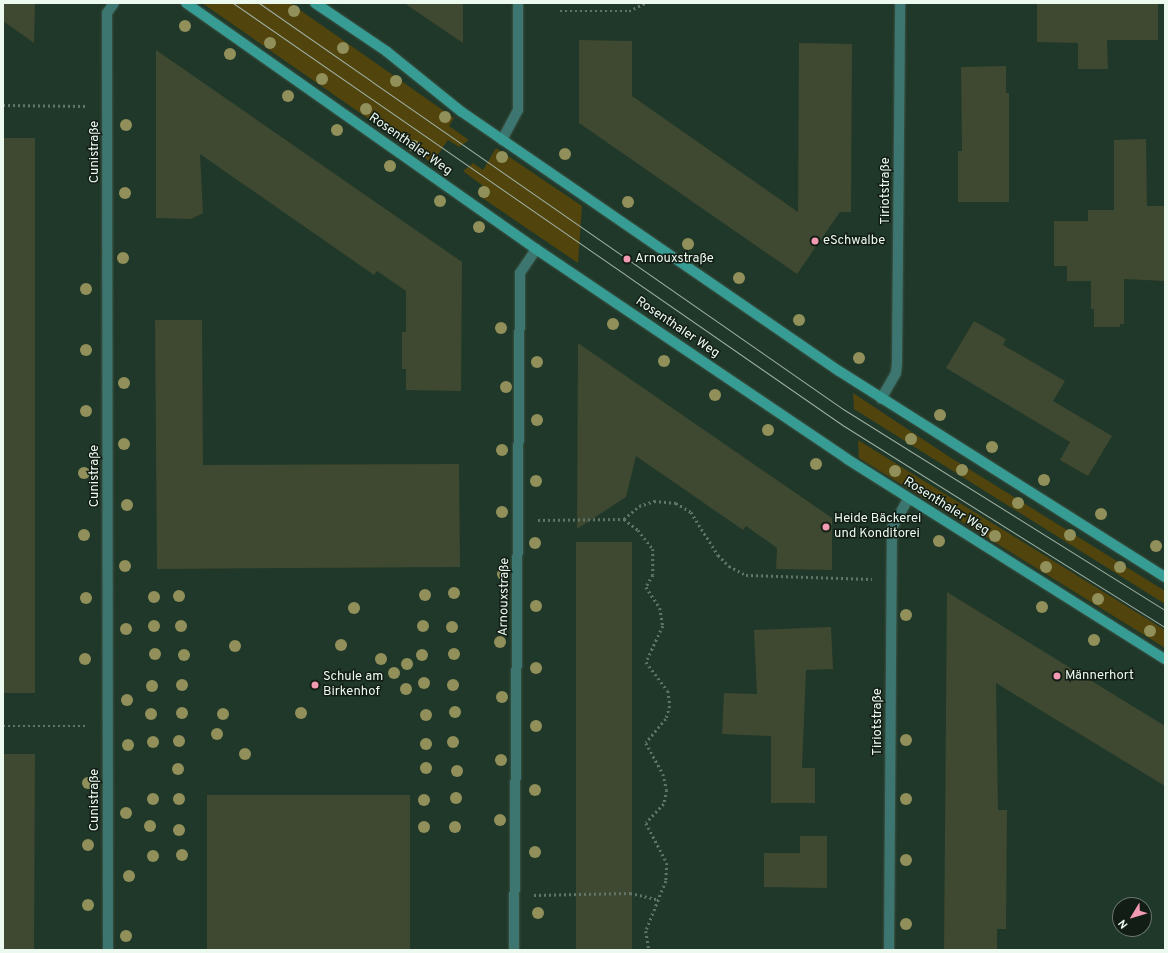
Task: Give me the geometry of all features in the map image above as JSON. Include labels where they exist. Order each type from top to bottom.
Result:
[{"type":"main road","name":"Rosenthaler Weg","points":[[186,3],[536,249],[908,499],[1165,659]]},
{"type":"main road","points":[[315,3],[386,51],[502,140],[881,400],[1165,577]]},
{"type":"street","name":"Cunistraße","points":[[108,950],[107,13],[114,3]]},
{"type":"street","points":[[502,140],[518,110],[518,3]]},
{"type":"street","name":"Tiriotstraße","points":[[881,400],[896,373],[897,363],[900,3]]},
{"type":"street","name":"Arnouxstraße","points":[[514,950],[520,273],[536,249]]},
{"type":"street","name":"Tiriotstraße","points":[[889,950],[892,528],[908,499]]},
{"type":"path","points":[[560,11],[629,11],[645,3]]},
{"type":"path","points":[[3,106],[108,106]]},
{"type":"path","points":[[624,519],[639,506],[654,501],[676,503],[691,512],[718,555],[729,566],[746,575],[892,579]]},
{"type":"path","points":[[518,520],[624,519],[638,530],[653,549],[653,575],[646,588],[660,608],[663,626],[646,662],[668,691],[670,706],[666,719],[646,743],[663,774],[667,790],[664,804],[646,823],[666,863],[666,881],[657,900],[646,931],[649,950]]},
{"type":"path","points":[[3,726],[108,726]]},
{"type":"path","points":[[514,895],[630,894],[657,900]]},
{"type":"shaded area","points":[[202,3],[290,3],[454,118],[449,126],[469,140],[459,147],[448,140],[432,163]]},
{"type":"shaded area","points":[[496,148],[582,206],[578,263],[478,195],[483,186],[463,171],[473,163],[483,170]]},
{"type":"shaded area","points":[[853,393],[948,456],[1165,591],[1165,604],[854,409]]},
{"type":"shaded area","points":[[858,440],[1165,630],[1165,648],[859,458]]},
{"type":"building","points":[[3,3],[35,3],[34,43],[3,21]]},
{"type":"building","points":[[404,3],[463,3],[463,43]]},
{"type":"building","points":[[1037,3],[1158,3],[1158,40],[1107,40],[1108,69],[1078,69],[1078,43],[1037,42]]},
{"type":"building","points":[[579,40],[632,41],[632,96],[798,212],[799,43],[852,44],[851,212],[840,212],[797,274],[579,123]]},
{"type":"building","points":[[156,50],[462,262],[461,391],[406,390],[406,369],[402,369],[402,332],[406,332],[406,291],[377,271],[374,275],[200,154],[203,213],[191,219],[156,218]]},
{"type":"building","points":[[1006,66],[1006,93],[1009,93],[1009,202],[958,202],[958,151],[962,151],[961,67]]},
{"type":"building","points":[[3,138],[35,138],[35,693],[3,693]]},
{"type":"building","points":[[1146,139],[1147,206],[1165,206],[1165,281],[1124,279],[1124,324],[1120,324],[1120,327],[1094,327],[1094,309],[1091,309],[1091,281],[1067,281],[1067,266],[1054,266],[1054,221],[1088,221],[1088,210],[1114,210],[1114,140]]},
{"type":"building","points":[[155,320],[202,320],[203,465],[459,464],[460,567],[157,569]]},
{"type":"building","points":[[974,321],[1006,339],[1003,345],[1065,381],[1053,401],[1112,436],[1088,476],[1060,460],[1070,442],[946,368]]},
{"type":"building","points":[[578,343],[832,518],[832,570],[776,569],[777,548],[746,526],[743,530],[636,456],[626,497],[577,529]]},
{"type":"building","points":[[576,542],[632,542],[632,950],[576,950]]},
{"type":"building","points":[[947,592],[1165,726],[1165,786],[996,683],[998,810],[1007,810],[1006,929],[997,929],[997,950],[944,950]]},
{"type":"building","points":[[831,627],[833,669],[806,670],[802,768],[815,768],[815,803],[771,803],[771,736],[722,734],[724,693],[757,694],[754,630]]},
{"type":"building","points":[[3,754],[35,754],[34,950],[3,950]]},
{"type":"building","points":[[207,795],[410,795],[410,950],[207,950]]},
{"type":"building","points":[[800,836],[827,836],[827,888],[764,887],[764,853],[800,853]]},
{"type":"tram line","points":[[233,3],[844,426],[1165,627]]},
{"type":"tram line","points":[[259,3],[843,409],[1165,610]]},
{"type":"place","name":"eSchwalbe","points":[[815,241]]},
{"type":"place","name":"Arnouxstraße","points":[[627,259]]},
{"type":"place","name":"Heide Bäckerei und Konditorei","points":[[826,527]]},
{"type":"place","name":"Männerhort","points":[[1057,676]]},
{"type":"place","name":"Schule am Birkenhof","points":[[315,685]]}]
